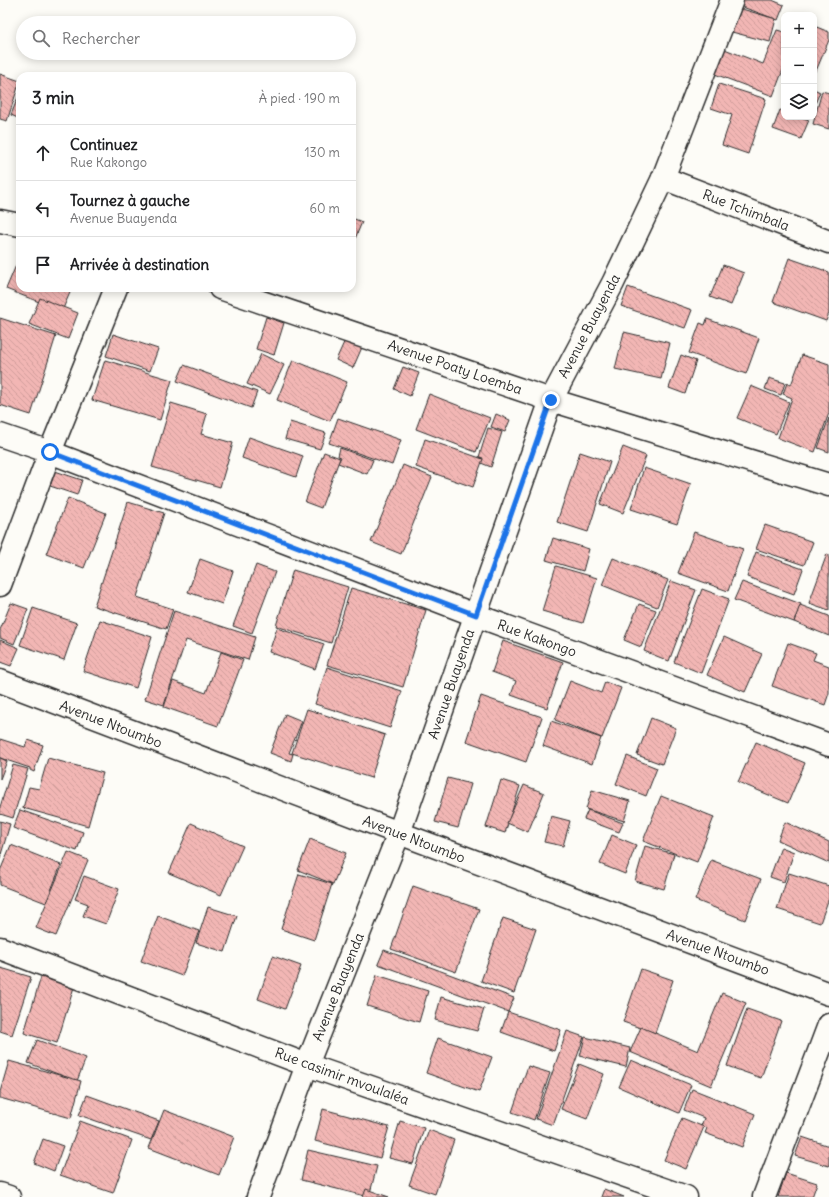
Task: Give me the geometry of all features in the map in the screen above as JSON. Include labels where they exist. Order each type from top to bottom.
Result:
[{"type":"street","name":"Avenue Buayenda","points":[[258,1197],[307,1065],[398,833],[551,400],[613,283],[663,178],[732,0]]},
{"type":"street","name":"Rue Tchimbala","points":[[663,178],[829,242]]},
{"type":"street","points":[[0,220],[16,224]]},
{"type":"street","points":[[0,584],[50,452],[114,292]]},
{"type":"street","name":"Avenue Poaty Loemba","points":[[232,292],[551,400],[829,485]]},
{"type":"street","name":"Rue Kakongo","points":[[0,435],[50,452],[476,615],[829,744]]},
{"type":"street","name":"Avenue Ntoumbo","points":[[0,681],[398,833],[829,994]]},
{"type":"street","name":"Rue casimir mvoulaléa","points":[[0,948],[307,1065],[686,1197]]},
{"type":"street","points":[[764,1197],[829,1025]]},
{"type":"street","points":[[0,1194],[9,1197]]},
{"type":"building","points":[[739,0],[772,0],[784,5],[778,20],[737,5]]},
{"type":"building","points":[[735,7],[776,19],[770,42],[728,31]]},
{"type":"building","points":[[817,27],[829,32],[829,40],[817,69]]},
{"type":"building","points":[[777,30],[781,31],[781,75],[773,96],[712,73],[722,48],[763,64]]},
{"type":"building","points":[[0,74],[16,80],[16,93],[7,121],[0,119]]},
{"type":"building","points":[[719,84],[766,99],[748,154],[722,145],[732,115],[711,108]]},
{"type":"building","points":[[817,90],[820,92],[817,99]]},
{"type":"building","points":[[822,91],[829,93],[829,129],[813,124],[814,120],[817,120],[817,109]]},
{"type":"building","points":[[16,102],[16,117],[11,115]]},
{"type":"building","points":[[780,110],[781,120],[809,120],[801,139],[773,129]]},
{"type":"building","points":[[356,220],[362,222],[356,236]]},
{"type":"building","points":[[789,258],[829,272],[829,313],[826,321],[773,302]]},
{"type":"building","points":[[16,265],[16,292],[70,292],[62,311],[6,289]]},
{"type":"building","points":[[723,265],[744,273],[731,305],[710,297]]},
{"type":"building","points":[[628,287],[692,310],[685,328],[621,306]]},
{"type":"building","points":[[40,298],[78,313],[68,339],[29,324]]},
{"type":"building","points":[[266,317],[284,323],[274,355],[256,349]]},
{"type":"building","points":[[0,318],[56,336],[31,415],[0,405]]},
{"type":"building","points":[[707,319],[759,338],[746,374],[689,353],[700,323],[705,325]]},
{"type":"building","points":[[624,332],[670,343],[661,379],[615,369]]},
{"type":"building","points":[[113,334],[158,349],[150,371],[106,356]]},
{"type":"building","points":[[346,338],[363,345],[353,368],[336,360]]},
{"type":"building","points":[[261,354],[284,365],[270,394],[247,384]]},
{"type":"building","points":[[681,355],[696,361],[685,394],[669,388]]},
{"type":"building","points":[[802,355],[829,364],[829,413],[815,452],[778,438],[792,398],[783,394],[787,383],[791,385]]},
{"type":"building","points":[[105,360],[172,380],[160,420],[92,400]]},
{"type":"building","points":[[293,360],[347,382],[330,421],[277,400]]},
{"type":"building","points":[[184,365],[257,392],[251,408],[177,381]]},
{"type":"building","points":[[403,367],[419,373],[410,396],[394,389]]},
{"type":"building","points":[[769,378],[785,383],[781,395],[765,389]]},
{"type":"building","points":[[751,386],[789,402],[776,434],[737,418]]},
{"type":"building","points":[[429,394],[490,418],[476,452],[416,429]]},
{"type":"building","points":[[171,403],[207,414],[201,434],[233,443],[220,487],[152,467]]},
{"type":"building","points":[[496,414],[510,420],[505,432],[491,427]]},
{"type":"building","points":[[338,418],[401,440],[392,465],[329,443]]},
{"type":"building","points":[[829,418],[829,452],[818,448]]},
{"type":"building","points":[[290,422],[326,433],[320,449],[285,439]]},
{"type":"building","points":[[488,428],[502,432],[491,467],[481,463],[483,458],[479,457]]},
{"type":"building","points":[[249,437],[303,456],[296,477],[242,458]]},
{"type":"building","points":[[425,439],[483,459],[473,487],[416,467]]},
{"type":"building","points":[[623,447],[646,456],[623,513],[600,504]]},
{"type":"building","points":[[340,448],[373,460],[367,474],[338,463],[341,457],[338,456]]},
{"type":"building","points":[[324,452],[340,458],[321,508],[305,502]]},
{"type":"building","points":[[580,452],[610,462],[588,532],[557,522]]},
{"type":"building","points":[[403,465],[432,477],[401,554],[371,542]]},
{"type":"building","points":[[644,468],[691,484],[677,524],[631,509]]},
{"type":"building","points":[[55,471],[82,480],[77,495],[50,486]]},
{"type":"building","points":[[68,498],[106,513],[84,568],[46,554]]},
{"type":"building","points":[[128,502],[164,513],[137,597],[173,609],[166,629],[94,606]]},
{"type":"building","points":[[765,525],[813,542],[804,565],[756,549]]},
{"type":"building","points":[[694,532],[743,549],[728,591],[678,573]]},
{"type":"building","points":[[553,538],[589,549],[583,571],[546,560]]},
{"type":"building","points":[[756,552],[803,569],[794,594],[747,577]]},
{"type":"building","points":[[827,554],[829,555],[829,610],[809,603]]},
{"type":"building","points":[[613,558],[668,580],[657,607],[602,585]]},
{"type":"building","points":[[200,559],[233,571],[222,604],[188,592]]},
{"type":"building","points":[[256,565],[275,572],[252,633],[233,626]]},
{"type":"building","points":[[556,566],[597,578],[583,623],[542,611]]},
{"type":"building","points":[[293,570],[348,587],[331,643],[276,626]]},
{"type":"building","points":[[671,581],[696,590],[669,661],[644,651]]},
{"type":"building","points":[[742,582],[801,604],[794,622],[734,600]]},
{"type":"building","points":[[351,588],[426,610],[403,687],[327,665]]},
{"type":"building","points":[[702,589],[729,599],[701,673],[674,662]]},
{"type":"building","points":[[11,603],[28,609],[14,644],[0,638],[0,630]]},
{"type":"building","points":[[639,604],[656,610],[641,647],[624,640]]},
{"type":"building","points":[[800,605],[829,616],[829,636],[794,622]]},
{"type":"building","points":[[33,608],[77,623],[64,660],[20,645]]},
{"type":"building","points":[[174,611],[255,637],[248,660],[186,640],[164,705],[145,699]]},
{"type":"building","points":[[100,620],[152,637],[136,688],[83,671]]},
{"type":"building","points":[[277,628],[324,644],[315,669],[269,652]]},
{"type":"building","points":[[724,637],[762,654],[745,692],[707,675]]},
{"type":"building","points":[[0,640],[19,648],[11,666],[0,662]]},
{"type":"building","points":[[503,641],[563,662],[547,708],[511,695],[516,681],[492,672]]},
{"type":"building","points":[[788,643],[816,653],[813,660],[829,666],[829,693],[825,705],[772,686]]},
{"type":"building","points":[[221,652],[243,660],[218,726],[164,707],[173,681],[206,693]]},
{"type":"building","points":[[327,667],[402,691],[390,728],[315,704]]},
{"type":"building","points":[[570,681],[601,693],[605,682],[621,688],[602,738],[555,720]]},
{"type":"building","points":[[481,696],[542,717],[526,762],[466,741]]},
{"type":"building","points":[[307,709],[385,735],[371,778],[292,753]]},
{"type":"building","points":[[285,714],[302,721],[289,753],[293,754],[291,761],[270,753]]},
{"type":"building","points":[[651,718],[676,728],[662,764],[637,755]]},
{"type":"building","points":[[551,721],[601,738],[592,764],[543,746]]},
{"type":"building","points":[[0,739],[25,747],[28,740],[43,745],[34,772],[30,770],[30,768],[0,758]]},
{"type":"building","points":[[756,742],[805,763],[788,803],[738,782]]},
{"type":"building","points":[[627,756],[657,768],[646,796],[616,784]]},
{"type":"building","points":[[0,758],[7,761],[0,779]]},
{"type":"building","points":[[48,758],[103,773],[88,826],[23,808],[29,787],[39,789]]},
{"type":"building","points":[[13,765],[28,769],[13,818],[0,814],[0,807]]},
{"type":"building","points":[[448,778],[471,784],[458,828],[435,822]]},
{"type":"building","points":[[501,780],[520,786],[505,833],[486,827]]},
{"type":"building","points":[[524,785],[544,793],[528,832],[507,823]]},
{"type":"building","points":[[592,790],[630,801],[624,821],[586,809]]},
{"type":"building","points":[[661,796],[714,817],[697,862],[643,841]]},
{"type":"building","points":[[20,810],[83,832],[77,851],[13,828]]},
{"type":"building","points":[[588,810],[623,823],[619,832],[584,819]]},
{"type":"building","points":[[551,816],[570,821],[563,846],[544,842]]},
{"type":"building","points":[[0,821],[10,824],[0,858]]},
{"type":"building","points":[[785,822],[829,842],[829,863],[778,840]]},
{"type":"building","points":[[191,823],[243,846],[221,895],[169,873]]},
{"type":"building","points":[[612,835],[636,845],[625,874],[600,864]]},
{"type":"building","points":[[310,839],[346,853],[333,884],[298,870]]},
{"type":"building","points":[[11,845],[61,865],[46,903],[0,885],[0,871]]},
{"type":"building","points":[[645,846],[674,854],[664,889],[635,881]]},
{"type":"building","points":[[781,847],[794,852],[784,882],[770,877]]},
{"type":"building","points":[[68,852],[88,860],[56,936],[36,928]]},
{"type":"building","points":[[711,860],[761,879],[745,920],[695,900]]},
{"type":"building","points":[[789,873],[829,886],[829,898],[820,923],[777,909]]},
{"type":"building","points":[[299,874],[332,884],[314,940],[281,929]]},
{"type":"building","points":[[84,876],[119,889],[106,924],[83,916],[88,904],[75,899]]},
{"type":"building","points":[[413,886],[479,909],[456,972],[391,949]]},
{"type":"building","points":[[208,907],[237,916],[225,952],[196,943]]},
{"type":"building","points":[[158,916],[199,931],[182,976],[141,961]]},
{"type":"building","points":[[503,918],[536,929],[514,993],[481,981]]},
{"type":"building","points":[[384,950],[514,998],[508,1012],[378,964]]},
{"type":"building","points":[[273,956],[301,966],[285,1009],[258,999]]},
{"type":"building","points":[[1,968],[31,977],[12,1035],[0,1031]]},
{"type":"building","points":[[641,969],[673,980],[655,1033],[623,1022]]},
{"type":"building","points":[[377,975],[428,991],[419,1022],[367,1006]]},
{"type":"building","points":[[41,977],[74,987],[57,1043],[24,1033]]},
{"type":"building","points":[[722,993],[746,1003],[711,1086],[630,1052],[641,1027],[698,1051]]},
{"type":"building","points":[[441,997],[484,1009],[477,1031],[435,1020]]},
{"type":"building","points":[[747,1009],[781,1021],[761,1078],[727,1066]]},
{"type":"building","points":[[508,1012],[561,1030],[554,1051],[501,1032]]},
{"type":"building","points":[[567,1031],[584,1037],[553,1125],[536,1119]]},
{"type":"building","points":[[585,1037],[630,1048],[626,1067],[580,1056]]},
{"type":"building","points":[[438,1038],[492,1057],[479,1092],[426,1073]]},
{"type":"building","points":[[37,1040],[86,1058],[77,1081],[28,1063]]},
{"type":"building","points":[[631,1060],[691,1085],[679,1113],[619,1087]]},
{"type":"building","points":[[9,1061],[81,1081],[71,1118],[0,1098],[0,1092]]},
{"type":"building","points":[[579,1064],[604,1074],[587,1119],[561,1109]]},
{"type":"building","points":[[528,1066],[550,1073],[534,1120],[512,1112]]},
{"type":"building","points":[[692,1089],[755,1114],[742,1147],[705,1133],[707,1128],[701,1126],[704,1118],[684,1110]]},
{"type":"building","points":[[87,1095],[159,1121],[151,1140],[79,1115]]},
{"type":"building","points":[[323,1109],[389,1127],[380,1158],[315,1141]]},
{"type":"building","points":[[164,1110],[234,1137],[219,1175],[149,1148]]},
{"type":"building","points":[[682,1118],[704,1127],[686,1169],[664,1160]]},
{"type":"building","points":[[80,1121],[132,1140],[113,1193],[60,1175]]},
{"type":"building","points":[[400,1121],[424,1128],[413,1164],[389,1158]]},
{"type":"building","points":[[429,1130],[454,1140],[435,1194],[409,1185]]},
{"type":"building","points":[[802,1137],[829,1146],[829,1166],[795,1156]]},
{"type":"building","points":[[43,1139],[63,1146],[54,1171],[34,1163]]},
{"type":"building","points":[[308,1150],[377,1166],[369,1197],[301,1180]]},
{"type":"building","points":[[786,1173],[817,1183],[812,1197],[778,1197]]},
{"type":"building","points":[[366,1189],[389,1197],[363,1197]]},
{"type":"building","points":[[604,1189],[624,1197],[601,1197]]},
{"type":"route","points":[[50,452],[476,615],[551,400]]}]
